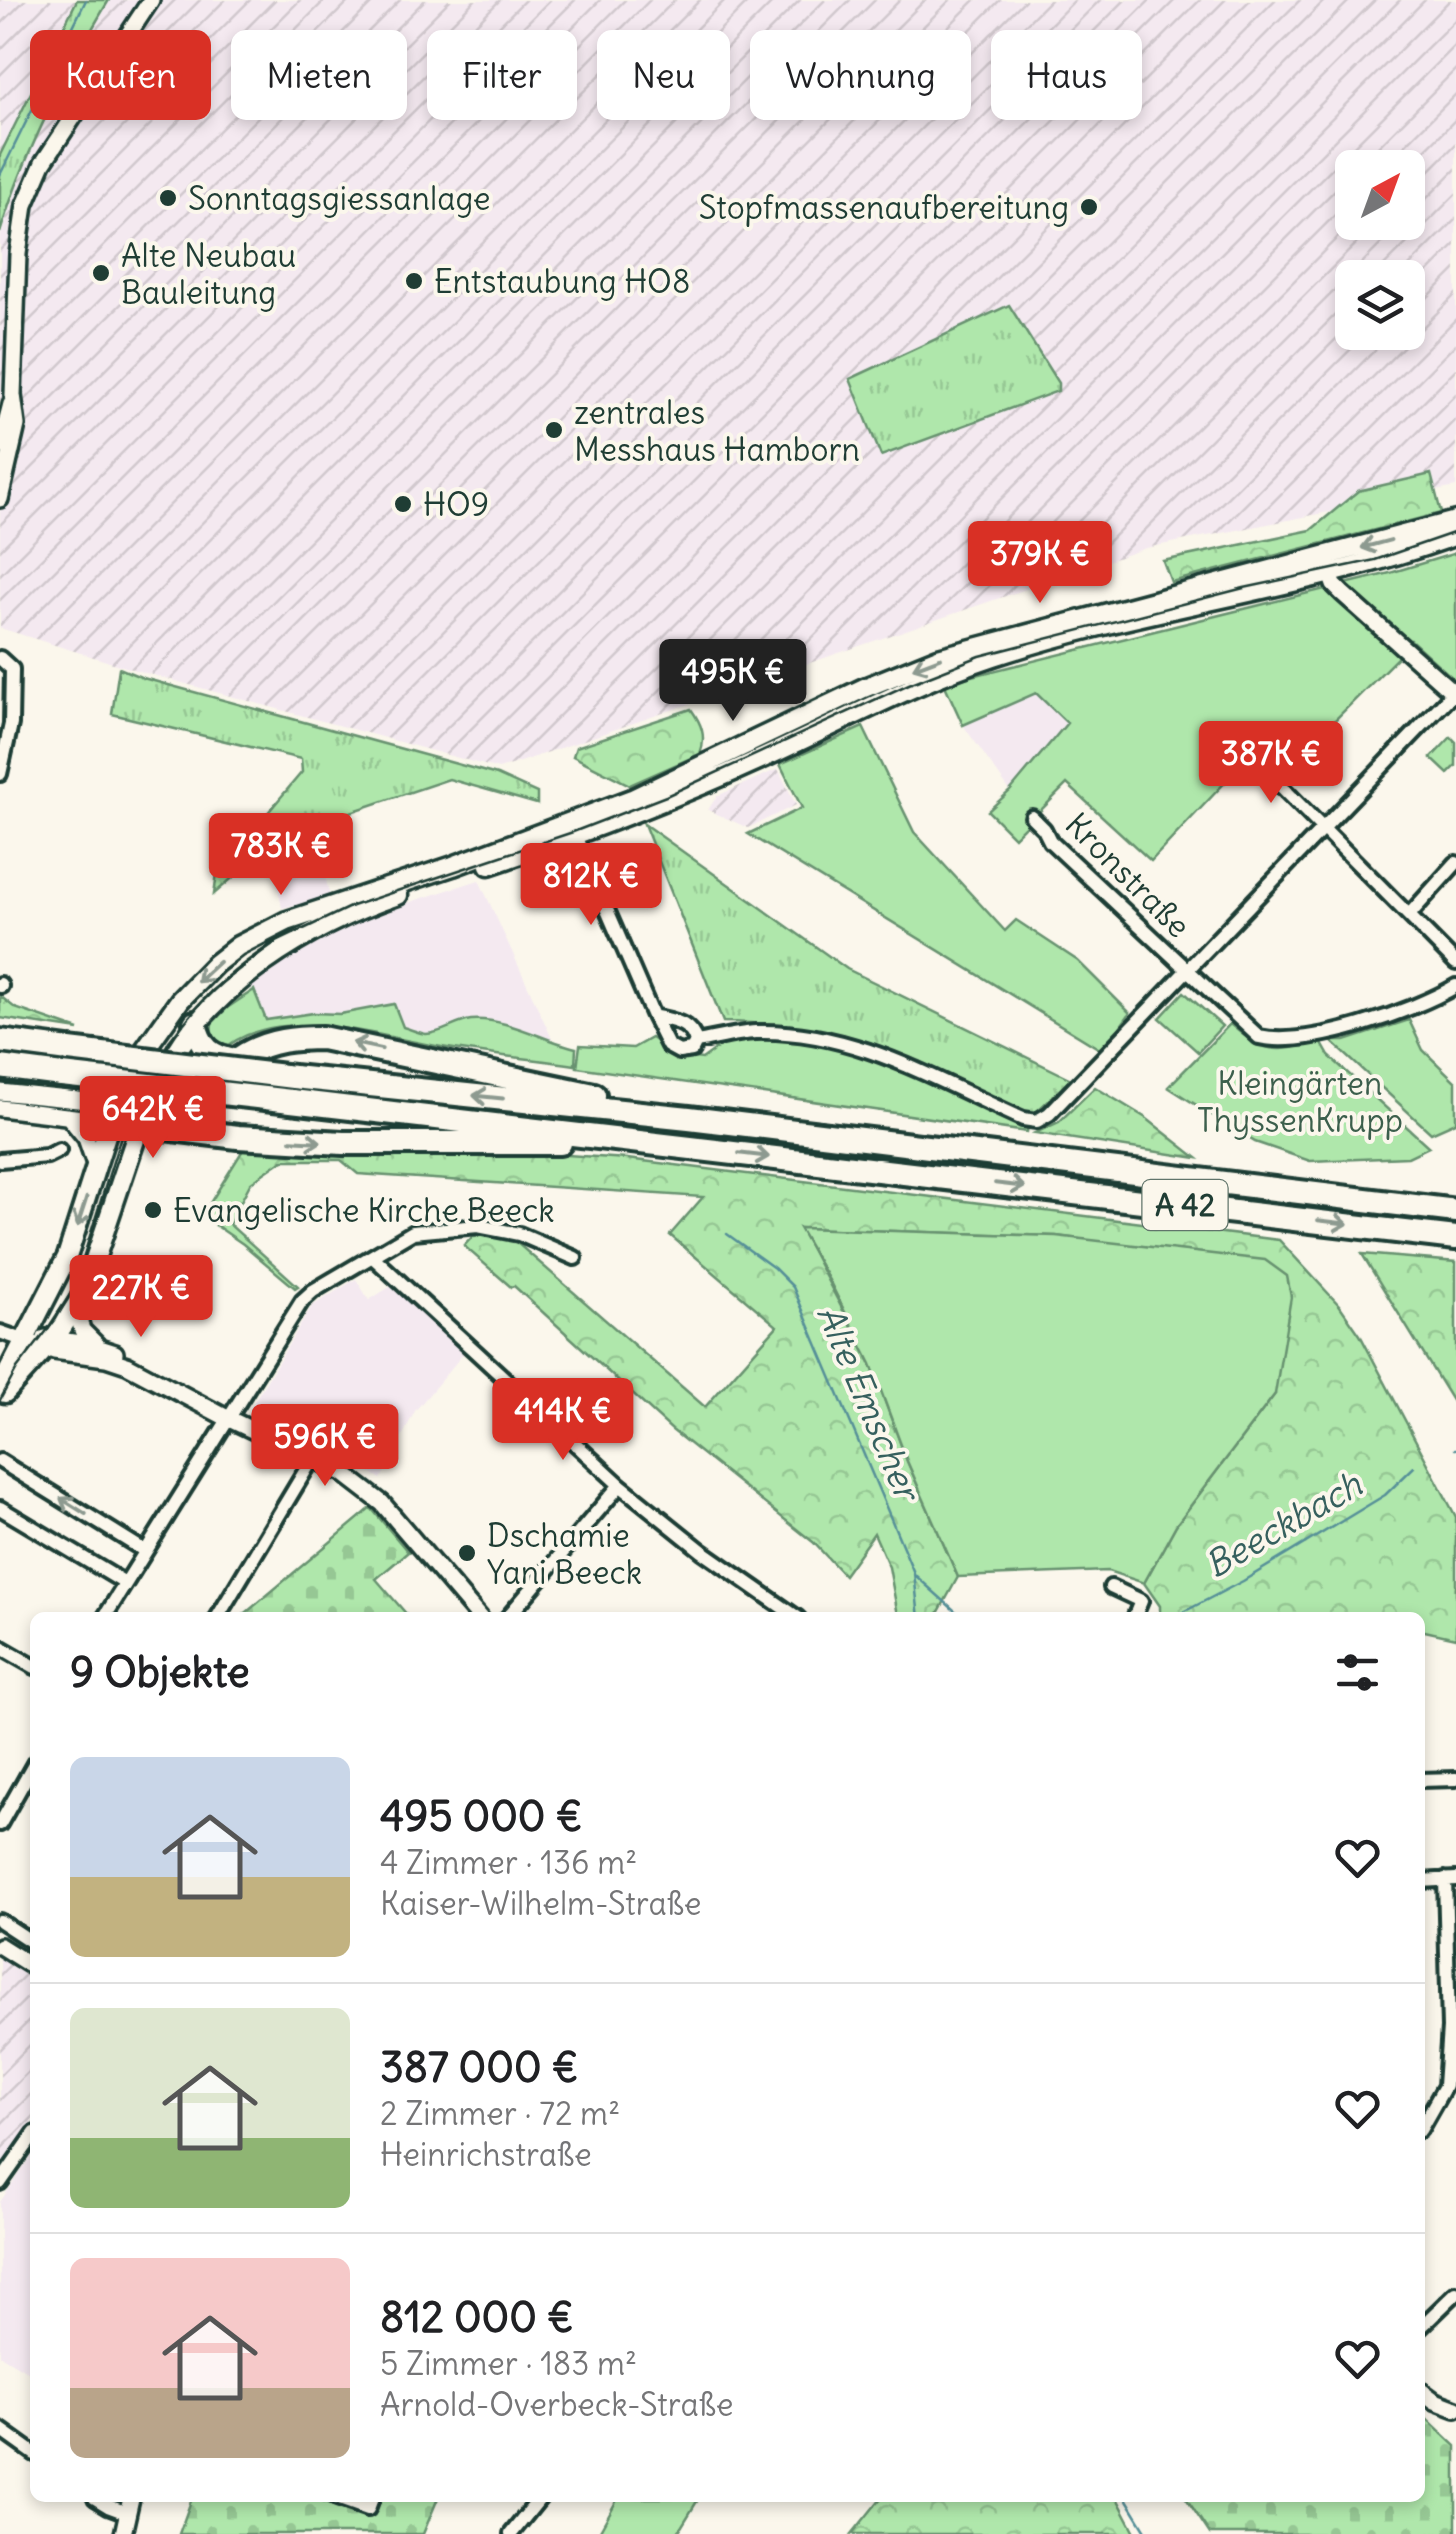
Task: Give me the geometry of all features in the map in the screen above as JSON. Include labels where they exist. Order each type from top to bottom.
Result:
[{"type":"highway","points":[[195,1023],[205,1050],[221,1059],[236,1061]]},
{"type":"highway","points":[[143,1116],[181,1104],[257,1048],[288,1039],[322,1038],[690,1118]]},
{"type":"highway","name":"A 42","points":[[0,1040],[1456,1210]]},
{"type":"highway","name":"A 42","points":[[0,1068],[1456,1238]]},
{"type":"highway","points":[[143,1116],[238,1137],[343,1143],[556,1144],[588,1135]]},
{"type":"main road","points":[[0,1399],[76,1308],[105,1237],[143,1116],[178,1046],[195,1023],[239,982],[333,924],[384,900],[636,805],[864,688],[938,658],[1327,566],[1456,522]]},
{"type":"main road","points":[[1327,566],[1376,562],[1456,535]]},
{"type":"main road","points":[[0,1388],[67,1257],[115,1113],[156,1030],[193,986],[238,946],[286,921],[572,830]]},
{"type":"street","points":[[0,498],[17,425],[13,395],[18,254],[31,188],[86,94],[151,0]]},
{"type":"street","points":[[0,446],[13,395]]},
{"type":"street","points":[[696,1042],[752,1032],[823,1037],[902,1062],[1023,1118],[1037,1120],[1049,1114],[1455,694],[1342,593],[1327,566]]},
{"type":"street","points":[[0,658],[12,669],[11,724],[0,774]]},
{"type":"street","points":[[1249,754],[1456,963]]},
{"type":"street","name":"Kronstraße","points":[[1032,817],[1050,841],[1259,1037],[1275,1040],[1360,1025],[1456,986]]},
{"type":"street","points":[[572,830],[652,1016],[668,1046],[678,1052],[692,1050],[696,1042],[693,1032],[684,1024],[652,1016]]},
{"type":"street","points":[[1408,915],[1456,863]]},
{"type":"street","points":[[0,1092],[143,1116]]},
{"type":"street","points":[[0,1108],[68,1116],[115,1113]]},
{"type":"street","points":[[68,1116],[86,1138],[96,1167]]},
{"type":"street","points":[[0,1160],[47,1156],[58,1150]]},
{"type":"street","points":[[108,1612],[302,1301],[313,1291],[413,1232],[478,1226],[519,1234],[575,1258]]},
{"type":"street","points":[[372,1257],[620,1485],[702,1551],[789,1612]]},
{"type":"street","points":[[76,1308],[82,1330],[100,1347],[137,1364],[156,1378]]},
{"type":"street","points":[[0,1332],[26,1341],[100,1347]]},
{"type":"street","points":[[50,1343],[115,1360],[156,1378],[228,1418],[343,1473],[382,1502],[475,1612]]},
{"type":"street","points":[[221,1612],[313,1458]]},
{"type":"street","points":[[0,1461],[145,1550]]},
{"type":"street","points":[[512,1612],[620,1485]]},
{"type":"street","points":[[0,1508],[124,1584]]},
{"type":"street","points":[[1111,1587],[1142,1601],[1137,1612]]},
{"type":"street","points":[[0,1646],[30,1664]]},
{"type":"street","points":[[0,1824],[30,1773]]},
{"type":"street","points":[[1425,1780],[1456,1779]]},
{"type":"street","points":[[1425,1880],[1450,1879],[1452,2051],[1445,2086],[1425,2121]]},
{"type":"street","points":[[0,1921],[30,1941]]},
{"type":"street","points":[[0,1946],[30,1965]]},
{"type":"street","points":[[0,2183],[30,2140]]},
{"type":"street","points":[[1425,2323],[1456,2294]]},
{"type":"street","points":[[1425,2394],[1456,2409]]},
{"type":"street","points":[[0,2429],[30,2450]]},
{"type":"street","points":[[510,2534],[537,2502]]},
{"type":"street","points":[[123,2534],[129,2505]]},
{"type":"shaded area","points":[[0,0],[1456,0],[1456,487],[1146,548],[499,769],[142,672],[0,628]]},
{"type":"shaded area","points":[[1036,693],[1067,724],[1010,791],[963,725]]},
{"type":"shaded area","points":[[778,769],[796,805],[748,828],[708,810],[717,796]]},
{"type":"shaded area","points":[[314,827],[330,897],[282,908],[274,868],[260,855]]},
{"type":"shaded area","points":[[479,880],[554,1043],[432,1035],[402,1030],[380,1018],[261,1023],[250,980],[315,942],[379,912]]},
{"type":"shaded area","points":[[356,1279],[369,1300],[393,1285],[464,1353],[415,1411],[381,1479],[344,1455],[251,1412],[250,1408],[312,1306]]},
{"type":"shaded area","points":[[0,1955],[30,1974],[30,2125],[0,2166]]},
{"type":"shaded area","points":[[30,2158],[30,2373],[0,2355],[0,2202]]},
{"type":"green space","points":[[77,0],[109,0],[92,30],[62,30]]},
{"type":"green space","points":[[30,95],[30,120],[44,120],[0,233],[0,155]]},
{"type":"green space","points":[[1009,305],[1058,383],[1058,391],[881,456],[850,379]]},
{"type":"green space","points":[[1431,474],[1441,513],[1171,582],[1163,561],[1311,530],[1358,491]]},
{"type":"green space","points":[[1456,553],[1456,681],[1411,640],[1280,775],[1251,755],[1151,861],[1067,784],[1014,837],[988,811],[1010,791],[1067,723],[1036,693],[963,725],[944,683],[1390,573]]},
{"type":"green space","points":[[119,668],[143,678],[497,775],[537,793],[537,804],[449,779],[324,821],[254,859],[214,894],[217,873],[302,772],[301,759],[112,714]]},
{"type":"green space","points":[[691,709],[702,730],[700,754],[630,785],[573,756],[576,747]]},
{"type":"green space","points":[[863,727],[914,832],[1005,931],[1016,920],[1078,961],[1130,1013],[1103,1051],[748,834],[802,808],[780,764]]},
{"type":"green space","points":[[1451,737],[1456,742],[1456,766],[1448,774],[1431,758]]},
{"type":"green space","points":[[644,824],[847,969],[1071,1079],[1035,1113],[1025,1113],[861,1041],[793,1027],[723,1022]]},
{"type":"green space","points":[[254,990],[266,1020],[313,1013],[340,1014],[394,1004],[403,1027],[426,1034],[471,1020],[498,1022],[576,1048],[575,1065],[301,1025],[251,1033],[229,1045],[218,1042],[211,1035],[212,1023]]},
{"type":"green space","points":[[1184,992],[1222,1026],[1198,1052],[1160,1018]]},
{"type":"green space","points":[[0,996],[15,1008],[79,1030],[0,1018]]},
{"type":"green space","points":[[1409,1020],[1423,1050],[1456,1082],[1456,1122],[1431,1133],[1331,1041],[1345,1041]]},
{"type":"green space","name":"Kleingärten ThyssenKrupp","points":[[1230,1024],[1253,1041],[1272,1048],[1321,1042],[1329,1056],[1429,1147],[1408,1157],[1310,1161],[1255,1142],[1168,1087]]},
{"type":"green space","points":[[757,1036],[828,1045],[897,1067],[1028,1126],[1027,1132],[577,1067],[580,1045],[633,1048],[651,1038],[679,1056],[702,1059],[727,1041]]},
{"type":"green space","points":[[1095,1087],[1146,1118],[1197,1158],[1035,1133],[1059,1122]]},
{"type":"green space","points":[[246,1145],[507,1151],[627,1159],[1279,1240],[1340,1306],[1360,1335],[1456,1517],[1456,1638],[1425,1631],[1425,1612],[1160,1612],[1144,1583],[1176,1525],[1275,1394],[1138,1247],[1056,1236],[800,1228],[871,1364],[907,1461],[958,1577],[939,1612],[897,1612],[889,1567],[874,1533],[844,1575],[813,1542],[672,1430],[514,1286],[464,1246],[473,1236],[508,1235],[705,1407],[777,1326],[670,1235],[703,1197],[358,1174],[341,1160],[283,1160],[251,1182],[229,1224],[298,1286],[295,1288],[202,1216]]},
{"type":"green space","points":[[799,1228],[1056,1236],[1265,1260],[1287,1276],[1291,1297],[1275,1394],[1176,1525],[1144,1583],[1108,1571],[958,1577],[907,1461],[871,1364]]},
{"type":"green space","points":[[1362,1254],[1456,1262],[1456,1407]]},
{"type":"green space","points":[[371,1508],[408,1552],[376,1579],[405,1612],[247,1612]]},
{"type":"green space","points":[[1425,2417],[1456,2446],[1456,2534],[1210,2534],[1189,2502],[1425,2502]]},
{"type":"green space","points":[[191,2502],[326,2502],[370,2517],[376,2502],[436,2502],[423,2534],[179,2534]]},
{"type":"green space","points":[[616,2502],[697,2502],[677,2534],[598,2534]]},
{"type":"green space","points":[[878,2502],[1119,2502],[1136,2534],[852,2534]]},
{"type":"waterway","name":"Alte Emscher","points":[[0,175],[86,0]]},
{"type":"waterway","name":"Alte Emscher","points":[[727,1234],[793,1287],[914,1573],[918,1612]]},
{"type":"waterway","name":"Beeckbach","points":[[1184,1612],[1243,1581],[1385,1495],[1414,1467]]},
{"type":"waterway","name":"Beeckbach","points":[[916,1576],[956,1612]]},
{"type":"waterway","name":"Alte Emscher","points":[[1128,2502],[1148,2534]]},
{"type":"tram line","points":[[0,1400],[74,1287],[120,1139],[169,1041],[211,991],[272,944],[352,906],[573,832],[666,796],[909,684],[980,656],[1244,588],[1375,560],[1456,532]]},
{"type":"place","name":"Sonntagsgiessanlage","points":[[168,198]]},
{"type":"place","name":"Stopfmassenaufbereitung","points":[[1089,207]]},
{"type":"place","name":"Alte Neubau Bauleitung","points":[[101,273]]},
{"type":"place","name":"Entstaubung HO8","points":[[414,281]]},
{"type":"place","name":"zentrales Messhaus Hamborn","points":[[554,430]]},
{"type":"place","name":"HO9","points":[[403,504]]},
{"type":"place","name":"Evangelische Kirche Beeck","points":[[153,1210]]},
{"type":"place","name":"Dschamie Yani Beeck","points":[[467,1553]]}]
